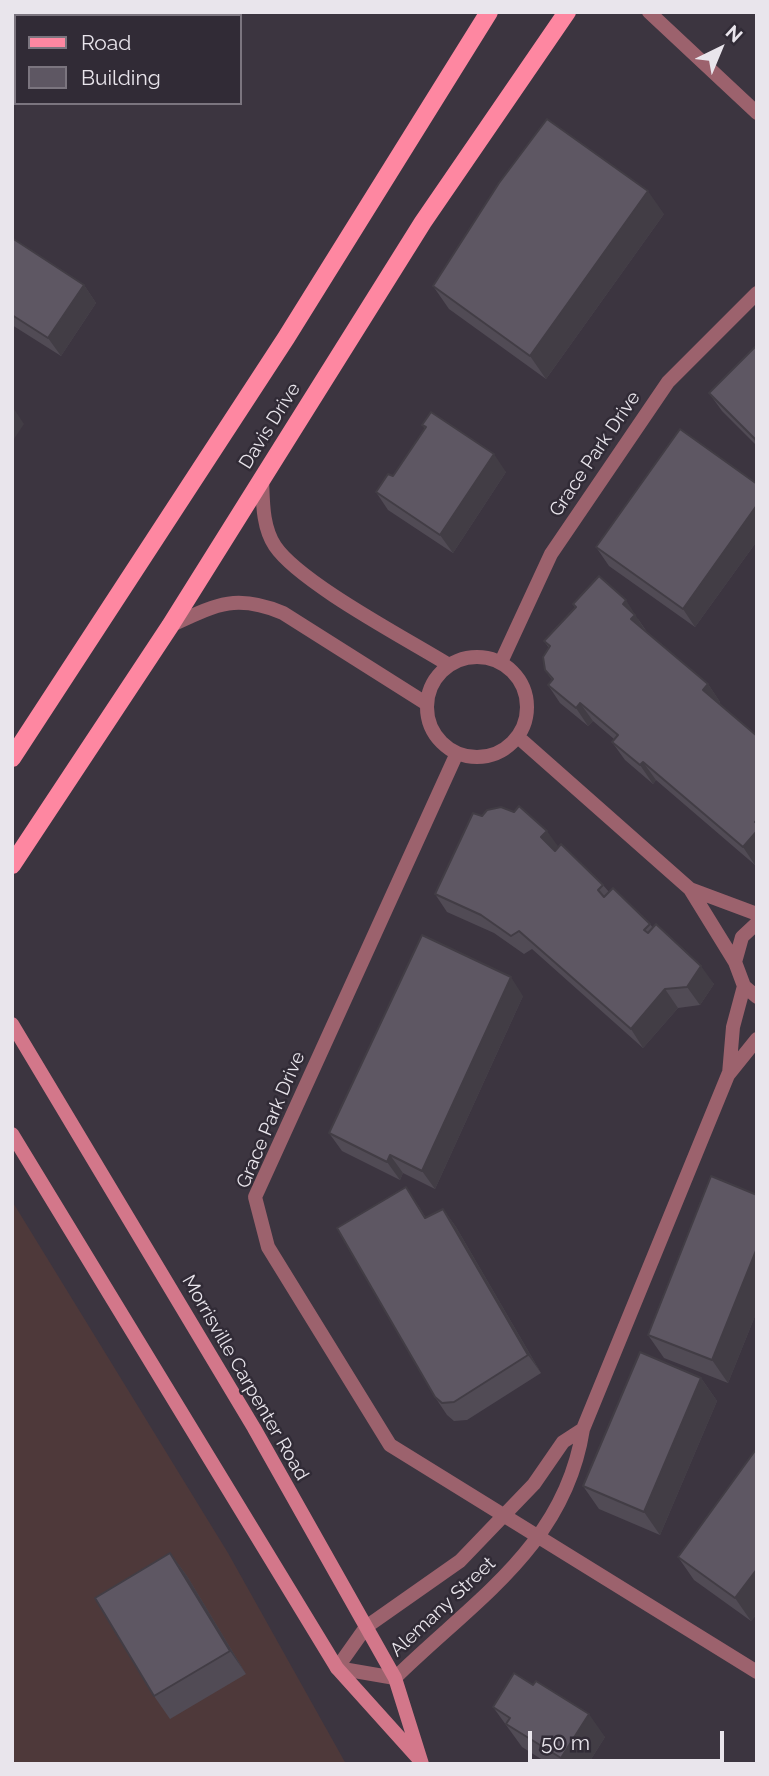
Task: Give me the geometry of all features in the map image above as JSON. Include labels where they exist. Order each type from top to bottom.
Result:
[{"type":"main road","name":"Davis Drive","points":[[12,758],[286,338],[489,12]]},
{"type":"main road","name":"Davis Drive","points":[[12,865],[170,626],[423,222],[567,12]]},
{"type":"main road","name":"Morrisville Carpenter Road","points":[[12,1024],[254,1428],[396,1678],[422,1763]]},
{"type":"main road","name":"Morrisville Carpenter Road","points":[[12,1134],[337,1668],[422,1763]]},
{"type":"street","points":[[649,12],[757,113]]},
{"type":"street","name":"Grace Park Drive","points":[[501,662],[551,554],[661,392],[757,293]]},
{"type":"street","points":[[262,478],[264,520],[275,546],[293,565],[315,582],[449,665]]},
{"type":"street","points":[[170,626],[216,604],[244,601],[262,604],[283,613],[427,704]]},
{"type":"street","points":[[475,657],[501,662],[515,673],[524,688],[528,705],[525,722],[518,737],[506,749],[490,755],[473,757],[457,753],[434,733],[427,704],[434,682],[449,665],[475,657]]},
{"type":"street","points":[[518,737],[690,889],[735,962],[744,985],[757,997]]},
{"type":"street","name":"Grace Park Drive","points":[[457,753],[255,1197],[268,1247],[390,1446],[505,1516]]},
{"type":"street","points":[[690,889],[757,914]]},
{"type":"street","points":[[735,962],[742,937],[757,923]]},
{"type":"street","name":"Alemany Street","points":[[583,1429],[564,1442],[534,1484],[460,1561],[366,1627],[337,1668],[396,1678],[487,1596],[541,1537],[578,1461],[583,1429],[728,1075],[733,1027],[744,985]]},
{"type":"street","name":"Alemany Street","points":[[728,1075],[757,1039]]},
{"type":"street","points":[[505,1516],[757,1672]]},
{"type":"shaded area","points":[[12,1201],[228,1553],[346,1764],[12,1764]]},
{"type":"building","points":[[547,119],[648,191],[530,356],[433,286],[499,183]]},
{"type":"building","points":[[12,238],[84,285],[48,338],[12,315]]},
{"type":"building","points":[[757,345],[757,441],[709,393]]},
{"type":"building","points":[[431,412],[494,454],[440,535],[376,492],[388,474],[393,476],[426,427],[422,425]]},
{"type":"building","points":[[680,429],[757,484],[757,505],[683,609],[596,547]]},
{"type":"building","points":[[599,576],[626,600],[623,604],[635,615],[631,619],[708,684],[703,690],[757,736],[757,831],[743,847],[643,762],[640,765],[612,742],[618,735],[580,703],[576,708],[548,685],[553,679],[545,670],[543,657],[550,646],[544,641],[576,607],[573,604]]},
{"type":"building","points":[[519,806],[547,831],[541,837],[555,851],[561,844],[603,885],[598,890],[604,897],[613,888],[650,924],[644,930],[648,933],[656,924],[701,966],[687,987],[665,989],[631,1029],[519,931],[511,936],[481,915],[435,894],[473,813],[482,816],[487,810],[501,807],[514,812]]},
{"type":"building","points":[[422,935],[511,977],[422,1171],[390,1155],[387,1162],[329,1133]]},
{"type":"building","points":[[711,1176],[757,1195],[757,1248],[712,1360],[648,1335]]},
{"type":"building","points":[[406,1187],[425,1218],[443,1209],[528,1355],[454,1402],[442,1403],[435,1397],[337,1228]]},
{"type":"building","points":[[640,1352],[701,1378],[644,1512],[583,1486]]},
{"type":"building","points":[[757,1448],[757,1569],[735,1598],[678,1557]]},
{"type":"building","points":[[170,1553],[230,1651],[154,1696],[95,1598]]},
{"type":"building","points":[[514,1673],[533,1685],[536,1681],[589,1714],[561,1758],[506,1724],[510,1718],[493,1707]]}]
